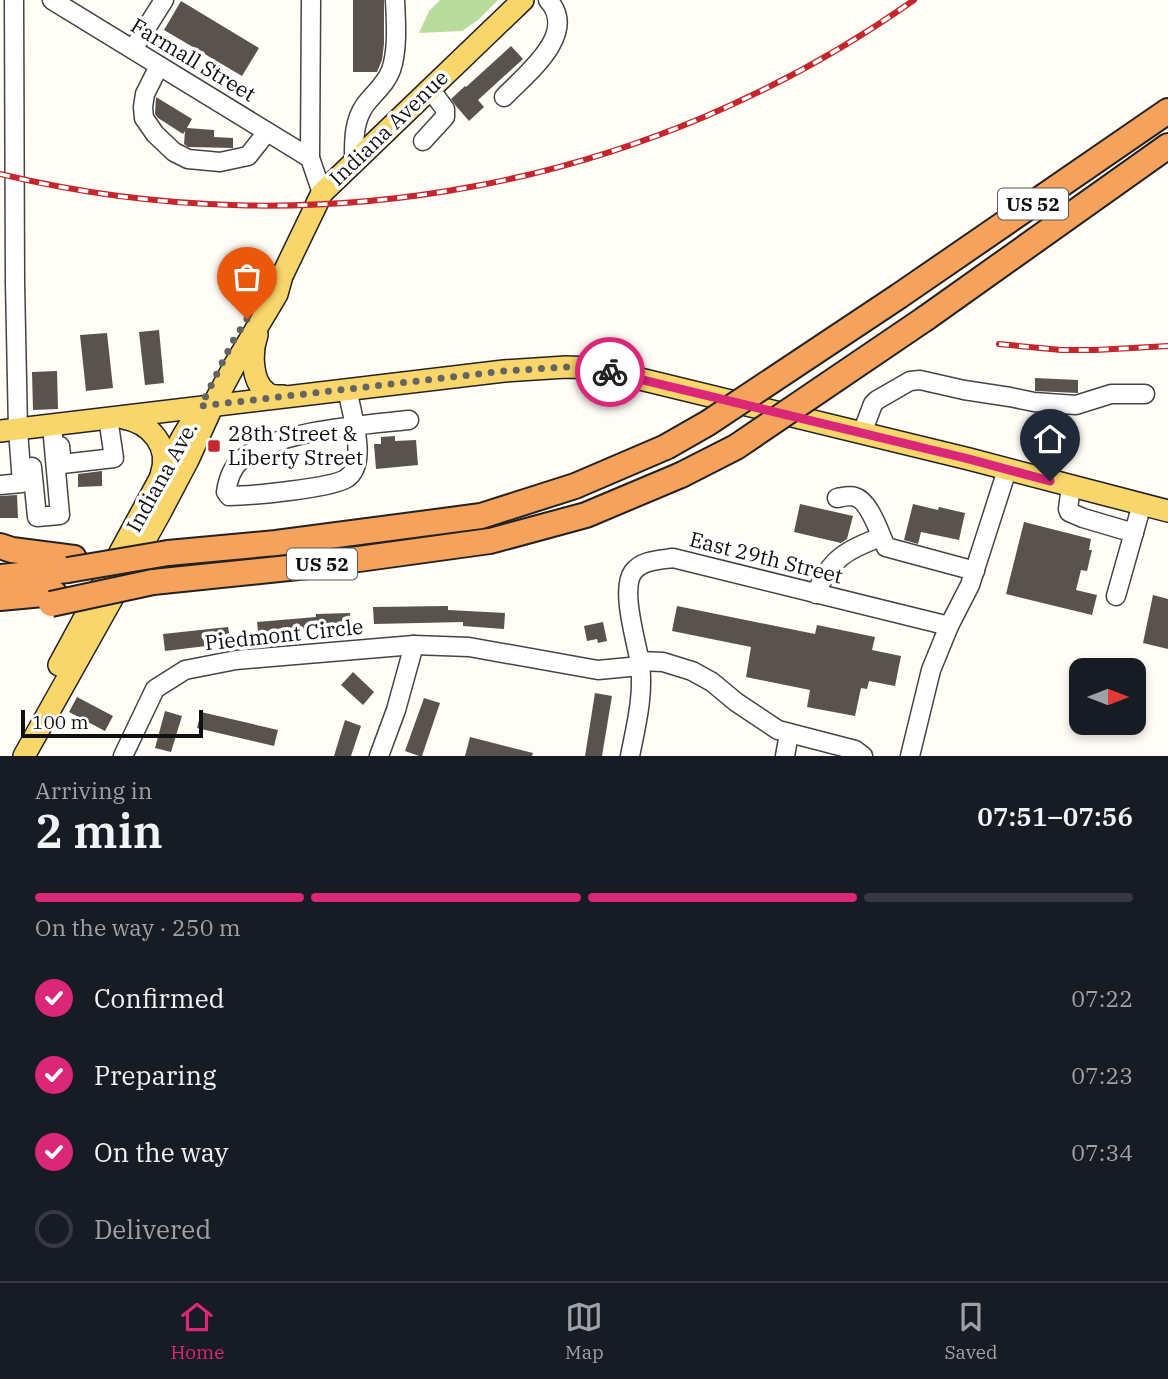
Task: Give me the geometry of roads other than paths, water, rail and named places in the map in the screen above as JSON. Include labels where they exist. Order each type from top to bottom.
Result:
[{"type":"highway","name":"US 52","points":[[71,564],[276,543],[481,516],[575,486],[666,447],[708,423],[899,296],[1168,111]]},
{"type":"highway","name":"US 52","points":[[53,598],[153,582],[308,566],[490,541],[586,515],[681,475],[736,447],[926,318],[1168,146]]},
{"type":"highway","points":[[0,546],[71,564]]},
{"type":"highway","points":[[0,577],[71,564]]},
{"type":"highway","points":[[0,598],[53,598]]},
{"type":"highway","points":[[0,615],[53,598]]},
{"type":"main road","name":"Indiana Avenue","points":[[282,276],[322,193],[523,0]]},
{"type":"main road","name":"Indiana Ave.","points":[[9,756],[158,483],[261,321],[277,294],[282,276]]},
{"type":"main road","name":"Indiana Ave.","points":[[24,756],[193,451],[207,406],[233,341],[254,309],[282,276]]},
{"type":"main road","points":[[261,321],[253,353],[255,373],[264,392],[271,396],[293,396]]},
{"type":"main road","points":[[15,430],[504,371],[566,367],[595,369],[969,459],[1168,511]]},
{"type":"main road","points":[[113,418],[133,420],[151,430],[164,457],[158,483]]},
{"type":"street","points":[[0,485],[22,483],[15,430],[14,0]]},
{"type":"street","name":"Farmall Street","points":[[52,0],[310,158]]},
{"type":"street","points":[[133,50],[163,0]]},
{"type":"street","points":[[311,0],[310,158],[322,193]]},
{"type":"street","points":[[354,162],[359,114],[386,81],[392,68],[395,0]]},
{"type":"street","points":[[504,97],[555,38],[559,28],[558,19],[548,0]]},
{"type":"street","points":[[159,66],[145,94],[144,118],[155,134],[174,152],[188,159],[220,162],[248,156],[267,132]]},
{"type":"street","points":[[423,141],[445,117],[445,109],[430,89]]},
{"type":"street","points":[[862,433],[873,404],[910,381],[920,380],[1034,402],[1076,405],[1111,394],[1145,394]]},
{"type":"street","points":[[347,389],[355,426],[357,442],[355,468],[348,478],[334,483],[229,496],[226,492],[229,478],[240,460],[261,447],[287,438],[330,429],[355,426],[409,420]]},
{"type":"street","points":[[55,425],[62,464],[114,458],[113,418]]},
{"type":"street","points":[[15,430],[37,517],[60,515],[55,425]]},
{"type":"street","points":[[910,756],[931,670],[970,585],[1007,470]]},
{"type":"street","points":[[1071,486],[1069,512],[1134,533]]},
{"type":"street","points":[[837,498],[854,496],[862,500],[886,547],[975,571]]},
{"type":"street","points":[[1116,596],[1142,504]]},
{"type":"street","points":[[816,594],[821,579],[833,564],[855,547],[881,537]]},
{"type":"street","name":"East 29th Street","points":[[629,756],[639,707],[639,663],[628,589],[632,573],[645,562],[673,558],[949,626]]},
{"type":"street","points":[[379,756],[396,710],[414,645]]},
{"type":"street","name":"Piedmont Circle","points":[[123,756],[155,688],[185,670],[236,660],[414,645],[469,647],[598,670],[663,662],[692,671],[712,682],[778,730],[855,750],[863,756]]},
{"type":"street","points":[[785,756],[789,734]]},
{"type":"railway","points":[[0,174],[119,196],[239,205],[358,202],[476,186],[591,158],[703,117],[811,65],[914,0]]},
{"type":"railway","points":[[999,344],[1061,350],[1168,346]]},
{"type":"place","name":"28th Street & Liberty Street","points":[[214,446]]}]
